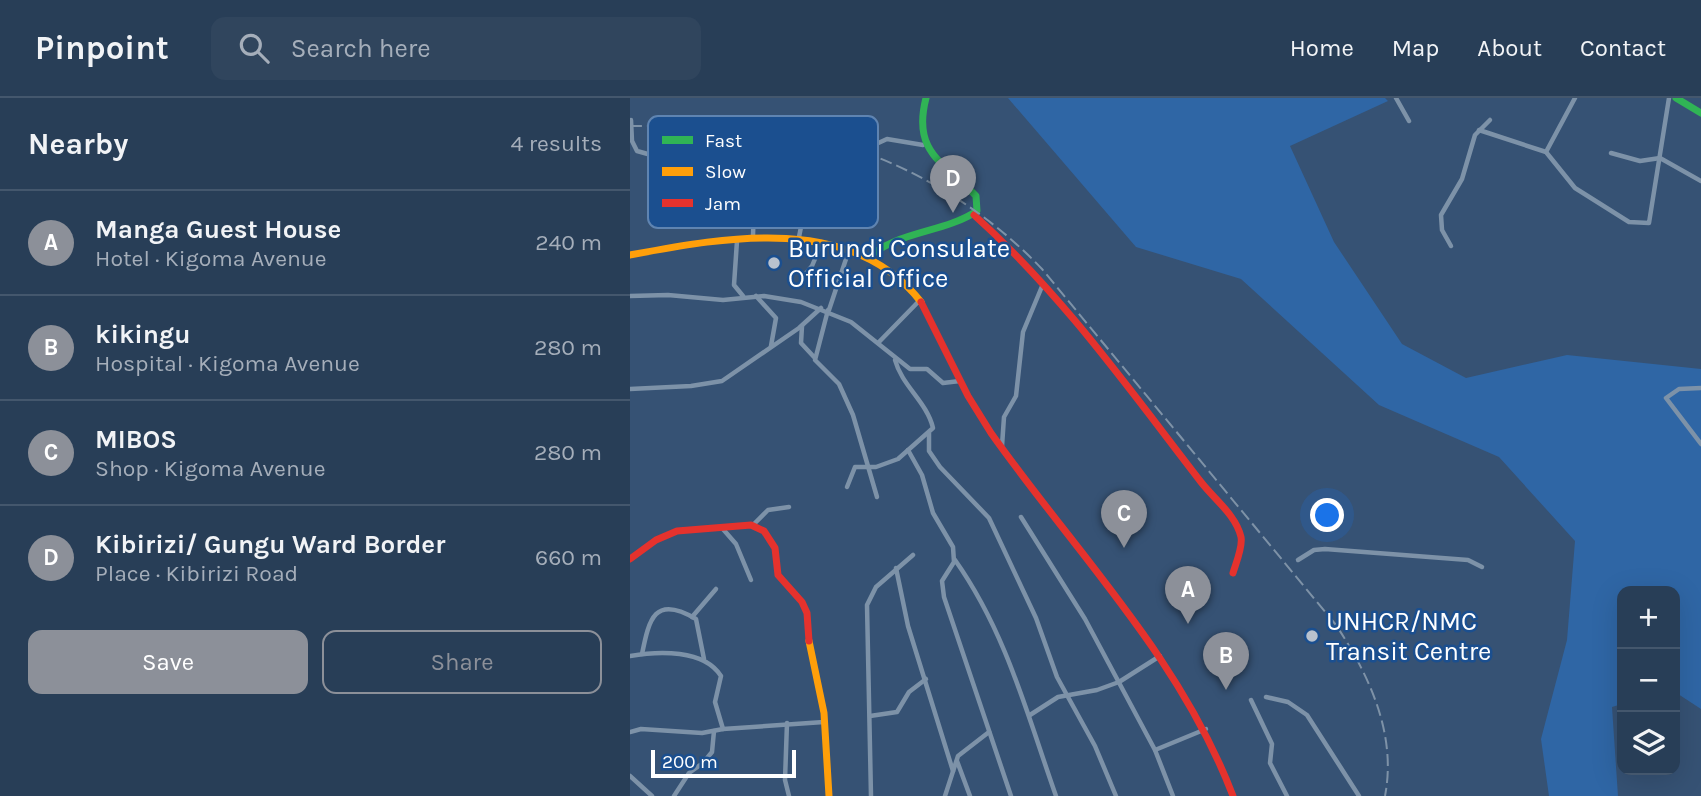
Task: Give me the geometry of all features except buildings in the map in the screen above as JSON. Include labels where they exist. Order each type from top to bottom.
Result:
[{"type":"street","points":[[868,258],[879,248],[942,230],[974,215],[978,208],[976,196],[932,157],[923,145],[921,120],[926,98]]},
{"type":"street","points":[[1396,98],[1409,121]]},
{"type":"street","points":[[1546,152],[1575,98]]},
{"type":"street","points":[[1479,130],[1546,152],[1575,188],[1639,225],[1649,223],[1669,98]]},
{"type":"street","points":[[1676,98],[1701,113]]},
{"type":"street","points":[[631,120],[632,141],[638,152],[648,154]]},
{"type":"street","points":[[1451,246],[1442,230],[1441,215],[1460,184],[1470,148],[1479,130],[1489,120]]},
{"type":"street","points":[[878,143],[887,139],[923,145]]},
{"type":"street","points":[[1612,153],[1640,161],[1660,158],[1701,181]]},
{"type":"street","points":[[974,215],[1016,252],[1165,431],[1240,528],[1241,550],[1233,573]]},
{"type":"street","points":[[752,228],[753,239]]},
{"type":"street","points":[[799,237],[801,228]]},
{"type":"street","points":[[630,255],[753,239],[799,237],[849,250],[868,258],[903,281],[920,300],[945,345],[960,382],[1002,446],[1042,503],[1111,588],[1160,656],[1207,729],[1233,796]]},
{"type":"street","points":[[737,241],[734,285],[744,297]]},
{"type":"street","points":[[804,276],[813,266],[822,242]]},
{"type":"street","points":[[815,358],[849,250]]},
{"type":"street","points":[[1002,446],[1004,418],[1016,396],[1023,332],[1043,284]]},
{"type":"street","points":[[630,296],[668,295],[723,300],[756,296],[801,302],[829,310],[864,330],[910,369],[926,369],[943,383],[960,382]]},
{"type":"street","points":[[756,296],[776,318],[770,347]]},
{"type":"street","points":[[878,343],[920,300]]},
{"type":"street","points":[[630,389],[691,386],[722,381],[802,326],[821,308]]},
{"type":"street","points":[[802,326],[801,343],[839,384],[857,424],[877,497]]},
{"type":"street","points":[[847,487],[855,467],[891,463],[933,428],[922,401],[901,375],[895,359]]},
{"type":"street","points":[[1701,388],[1679,389],[1666,398],[1701,444]]},
{"type":"street","points":[[929,433],[932,456],[947,478],[989,518],[1036,618],[1057,677],[1069,696],[1116,796]]},
{"type":"street","points":[[908,450],[922,475],[933,513],[950,538],[955,559],[990,617],[1016,674],[1056,796]]},
{"type":"street","points":[[630,559],[669,533],[753,525],[768,510],[789,507]]},
{"type":"street","points":[[1021,517],[1085,619],[1155,750],[1172,796]]},
{"type":"street","points":[[753,525],[770,538],[777,555],[778,575],[806,609],[810,651],[824,722],[829,796]]},
{"type":"street","points":[[722,528],[736,544],[751,580]]},
{"type":"street","points":[[1298,560],[1314,550],[1325,549],[1466,560],[1482,567]]},
{"type":"street","points":[[871,796],[867,605],[876,587],[913,555]]},
{"type":"street","points":[[955,559],[941,583],[1011,796]]},
{"type":"street","points":[[896,568],[908,626],[953,771]]},
{"type":"street","points":[[692,617],[716,589]]},
{"type":"street","points":[[642,654],[650,619],[657,612],[673,611],[692,617],[699,625],[704,660]]},
{"type":"street","points":[[630,656],[679,654],[704,660],[721,676],[715,702],[723,729]]},
{"type":"street","points":[[1030,715],[1052,700],[1119,682],[1160,656]]},
{"type":"street","points":[[870,716],[897,712],[909,692],[926,679]]},
{"type":"street","points":[[1266,697],[1288,702],[1307,715],[1359,796]]},
{"type":"street","points":[[1251,700],[1272,744],[1270,762],[1287,796]]},
{"type":"street","points":[[631,729],[682,734],[787,723],[824,722]]},
{"type":"street","points":[[787,723],[785,780],[789,796]]},
{"type":"street","points":[[1155,750],[1207,729]]},
{"type":"street","points":[[674,796],[689,773],[703,764],[712,752],[714,731]]},
{"type":"street","points":[[945,796],[957,759],[989,732]]},
{"type":"street","points":[[957,759],[970,796]]},
{"type":"street","points":[[630,776],[653,796]]},
{"type":"shaded area","points":[[1008,98],[1385,98],[1388,101],[1290,146],[1334,242],[1402,344],[1466,378],[1567,355],[1701,369],[1701,709],[1680,695],[1680,586],[1617,586],[1617,706],[1612,707],[1618,796],[1549,796],[1541,739],[1567,640],[1575,541],[1499,457],[1379,405],[1241,279],[1136,247]]},
{"type":"railway","points":[[630,126],[648,126]]},
{"type":"railway","points":[[878,158],[943,190],[978,213],[1042,269],[1336,625],[1359,664],[1377,706],[1387,750],[1385,796]]},
{"type":"traffic: fast","points":[[868,258],[893,242],[950,224],[977,211],[976,196],[942,164],[927,144],[923,131],[926,98]]},
{"type":"traffic: fast","points":[[1676,98],[1701,113]]},
{"type":"traffic: slow","points":[[630,255],[746,238],[786,238],[824,243],[860,255],[893,274],[921,302]]},
{"type":"traffic: slow","points":[[809,641],[824,713],[829,796]]},
{"type":"traffic: jam","points":[[974,215],[1006,245],[1066,310],[1201,482],[1230,514],[1241,537],[1233,573]]},
{"type":"traffic: jam","points":[[921,302],[968,396],[991,433],[1156,652],[1211,745],[1233,796]]},
{"type":"traffic: jam","points":[[630,559],[656,540],[677,531],[751,525],[764,531],[775,548],[778,575],[802,602],[807,613],[809,641]]},
{"type":"place","name":"Kibirizi/ Gungu Ward Border","points":[[953,213]]},
{"type":"place","name":"Burundi Consulate Official Office","points":[[774,263]]},
{"type":"place","name":"MIBOS","points":[[1124,548]]},
{"type":"place","name":"Manga Guest House","points":[[1188,624]]},
{"type":"place","name":"UNHCR/NMC Transit Centre","points":[[1312,636]]},
{"type":"place","name":"kikingu","points":[[1226,690]]}]
